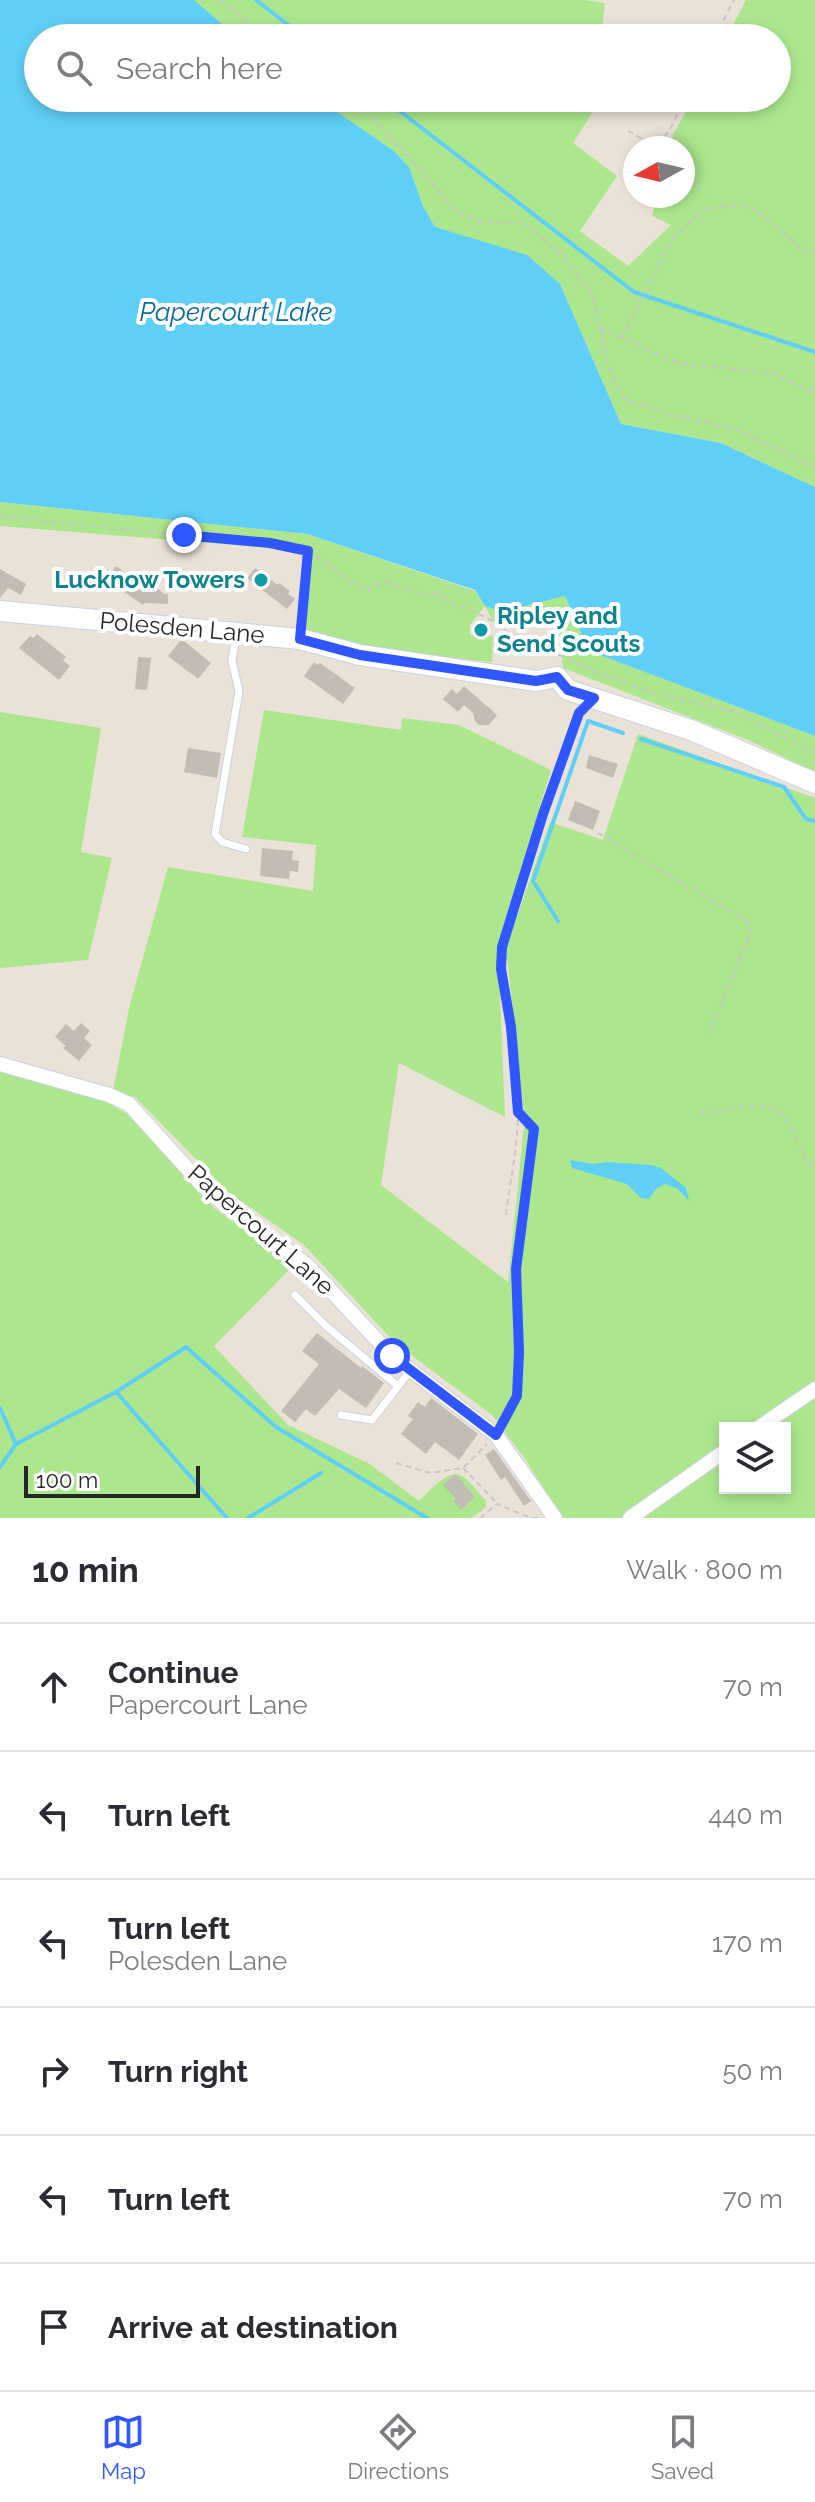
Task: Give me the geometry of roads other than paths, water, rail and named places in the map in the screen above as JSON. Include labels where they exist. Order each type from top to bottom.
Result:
[{"type":"street","name":"Polesden Lane","points":[[0,611],[300,639],[360,655],[536,681],[555,670],[568,690],[691,730],[815,783]]},
{"type":"street","name":"Papercourt Lane","points":[[0,1064],[109,1095],[129,1104],[202,1185],[307,1265],[392,1356],[496,1435],[554,1517]]},
{"type":"street","points":[[767,1422],[815,1389]]},
{"type":"street","points":[[630,1518],[719,1455]]},
{"type":"lane","points":[[236,633],[232,661],[239,691],[215,834],[222,842],[246,849]]},
{"type":"lane","points":[[295,1295],[326,1326],[398,1386]]},
{"type":"lane","points":[[341,1415],[372,1420],[410,1371]]},
{"type":"water","name":"Papercourt Lake","points":[[0,0],[194,0],[222,24],[24,24],[24,112],[337,112],[394,151],[409,167],[423,206],[435,227],[527,255],[560,284],[621,424],[721,443],[815,487],[815,736],[589,651],[565,596],[501,612],[485,606],[475,590],[307,534],[0,502]]},
{"type":"water","points":[[570,1160],[661,1168],[686,1188],[689,1201],[678,1189],[665,1184],[656,1189],[649,1199],[641,1198],[627,1184],[572,1168]]},
{"type":"waterway","points":[[256,0],[287,24]]},
{"type":"waterway","points":[[401,112],[634,292],[815,352]]},
{"type":"waterway","points":[[558,921],[533,881],[588,721],[623,733]]},
{"type":"waterway","points":[[641,739],[784,787],[806,819],[815,821]]},
{"type":"waterway","points":[[0,1408],[16,1444],[116,1392],[186,1347],[276,1427],[427,1518]]},
{"type":"waterway","points":[[116,1392],[227,1518]]},
{"type":"waterway","points":[[0,1467],[16,1444]]},
{"type":"waterway","points":[[248,1518],[321,1473]]},
{"type":"place","name":"Lucknow Towers","points":[[261,580]]},
{"type":"place","name":"Ripley and Send Scouts","points":[[481,630]]}]
